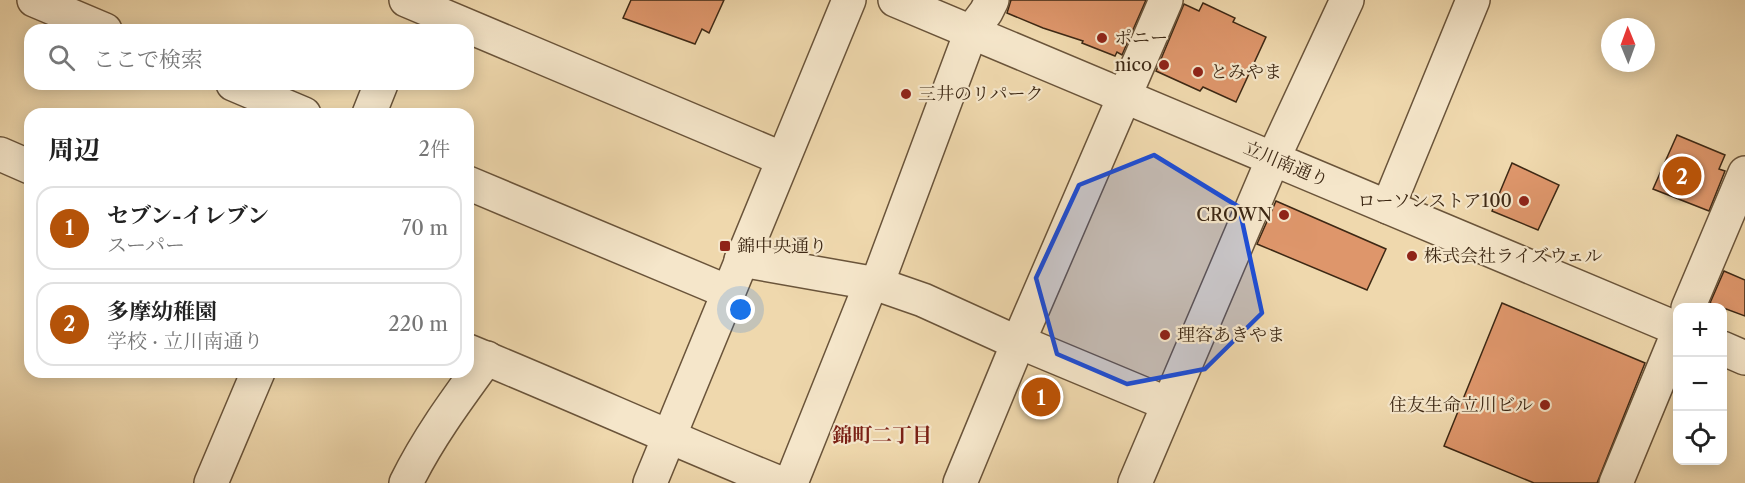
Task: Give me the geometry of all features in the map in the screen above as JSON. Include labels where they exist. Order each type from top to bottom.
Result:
[{"type":"street","points":[[34,0],[91,24]]},
{"type":"street","points":[[650,483],[849,0]]},
{"type":"street","name":"立川南通り","points":[[895,0],[1673,329]]},
{"type":"street","points":[[792,483],[868,291],[877,284],[971,32],[992,0]]},
{"type":"street","points":[[960,483],[1166,0]]},
{"type":"street","points":[[1135,483],[1273,159],[1347,0]]},
{"type":"street","points":[[1388,207],[1473,0]]},
{"type":"street","points":[[410,8],[450,24]]},
{"type":"street","points":[[474,34],[783,159]]},
{"type":"street","points":[[247,90],[290,108]]},
{"type":"street","points":[[371,108],[379,90]]},
{"type":"street","points":[[0,154],[24,164]]},
{"type":"street","points":[[474,186],[728,292]]},
{"type":"street","points":[[1690,303],[1742,188]]},
{"type":"street","points":[[741,260],[877,284],[923,300],[1018,343],[1168,404]]},
{"type":"street","points":[[1616,483],[1673,341]]},
{"type":"street","points":[[1727,350],[1745,357]]},
{"type":"street","points":[[477,355],[780,483]]},
{"type":"street","points":[[211,483],[255,378]]},
{"type":"street","points":[[406,483],[465,378]]},
{"type":"highlighted area","points":[[1154,155],[1239,207],[1262,313],[1205,369],[1127,384],[1057,354],[1036,278],[1079,185]]},
{"type":"building","points":[[631,0],[724,0],[709,33],[702,29],[695,44],[623,18]]},
{"type":"building","points":[[1011,0],[1146,0],[1122,55],[1117,52],[1115,56],[1082,43],[1083,41],[1007,13]]},
{"type":"building","points":[[1203,3],[1235,18],[1233,22],[1266,37],[1236,102],[1203,87],[1200,91],[1156,71],[1184,4],[1199,11]]},
{"type":"building","points":[[1677,135],[1725,155],[1719,169],[1725,171],[1709,211],[1653,189]]},
{"type":"building","points":[[1512,163],[1559,185],[1538,230],[1492,211]]},
{"type":"building","points":[[1276,201],[1386,249],[1367,290],[1257,244]]},
{"type":"building","points":[[1724,271],[1745,280],[1745,316],[1727,309],[1727,303],[1710,303]]},
{"type":"building","name":"住友生命立川ビル","points":[[1502,303],[1645,363],[1597,483],[1534,483],[1444,446]]},
{"type":"place","name":"ポニー","points":[[1102,38]]},
{"type":"place","name":"nico","points":[[1164,65]]},
{"type":"place","name":"とみやま","points":[[1198,72]]},
{"type":"place","name":"三井のリパーク","points":[[906,94]]},
{"type":"place","name":"多摩幼稚園","points":[[1682,176]]},
{"type":"place","name":"ローソンストア100","points":[[1524,201]]},
{"type":"place","name":"CROWN","points":[[1284,215]]},
{"type":"place","name":"錦中央通り","points":[[725,246]]},
{"type":"place","name":"株式会社ライズウェル","points":[[1412,256]]},
{"type":"place","name":"理容あきやま","points":[[1165,335]]},
{"type":"place","name":"セブン-イレブン","points":[[1041,397]]},
{"type":"place","name":"住友生命立川ビル","points":[[1545,405]]},
{"type":"district","name":"錦町二丁目","points":[[882,435]]}]
